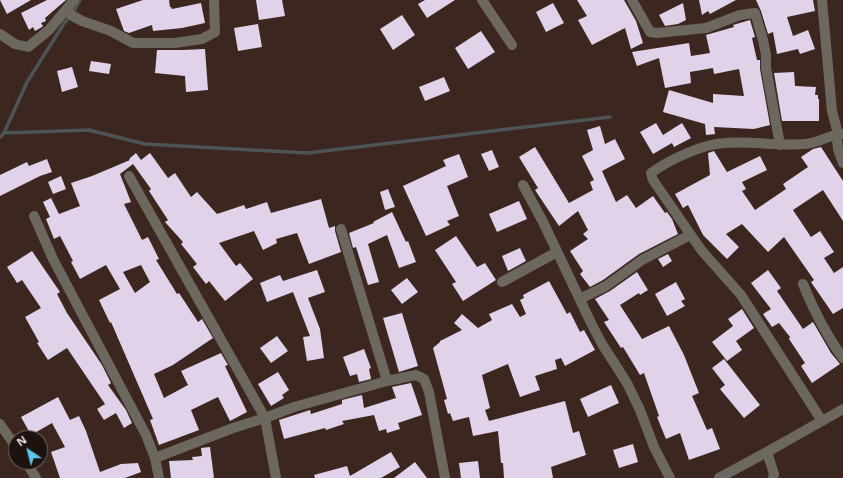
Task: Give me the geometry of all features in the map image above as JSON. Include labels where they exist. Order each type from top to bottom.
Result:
[{"type":"street","points":[[0,34],[15,44],[28,47],[49,30],[74,0]]},
{"type":"street","points":[[67,9],[71,15],[82,21],[111,31],[133,43],[175,43],[202,39],[215,32],[214,0]]},
{"type":"street","points":[[482,0],[512,45]]},
{"type":"street","points":[[632,0],[650,32],[657,33],[706,28],[740,15],[755,13],[766,55],[766,68],[780,146]]},
{"type":"street","points":[[822,0],[832,111],[841,134]]},
{"type":"street","points":[[822,421],[741,295],[702,251],[690,235],[653,180],[651,172],[676,157],[724,142],[780,146],[818,142],[841,134]]},
{"type":"street","points":[[841,134],[836,140],[843,163]]},
{"type":"street","points":[[129,176],[265,418],[276,478]]},
{"type":"street","points":[[523,185],[602,344],[630,389],[640,410],[654,447],[670,478]]},
{"type":"street","points":[[34,216],[52,259],[146,435],[155,458],[159,478]]},
{"type":"street","points":[[341,229],[387,381]]},
{"type":"street","points":[[580,299],[606,286],[642,260],[690,235]]},
{"type":"street","points":[[502,282],[556,252]]},
{"type":"street","points":[[803,284],[816,315],[843,358]]},
{"type":"street","points":[[155,458],[233,428],[294,407],[387,381],[416,375],[424,379],[429,392],[445,478]]},
{"type":"street","points":[[719,478],[843,409]]},
{"type":"street","points":[[0,424],[8,436]]},
{"type":"street","points":[[767,452],[774,474],[773,478]]},
{"type":"building","points":[[0,0],[31,0],[7,14]]},
{"type":"building","points":[[47,0],[66,0],[45,18],[46,21],[41,23],[43,26],[42,27],[35,31],[33,27],[29,30],[21,13]]},
{"type":"building","points":[[143,0],[169,0],[170,7],[172,9],[201,3],[205,23],[182,28],[153,31],[152,25],[129,33],[124,31],[116,9]]},
{"type":"building","points":[[256,0],[282,0],[285,16],[259,20]]},
{"type":"building","points":[[425,0],[455,0],[427,18],[418,4]]},
{"type":"building","points":[[577,0],[624,0],[636,21],[643,43],[631,49],[625,28],[592,45],[578,20],[587,16]]},
{"type":"building","points":[[699,0],[736,0],[710,14],[708,11],[702,15]]},
{"type":"building","points":[[756,0],[813,0],[815,11],[787,17],[793,36],[808,30],[815,49],[800,54],[798,49],[777,54],[773,32],[768,34]]},
{"type":"building","points":[[553,3],[564,23],[546,32],[536,12]]},
{"type":"building","points":[[683,3],[686,20],[678,24],[665,26],[659,15]]},
{"type":"building","points":[[402,15],[415,35],[393,50],[380,29]]},
{"type":"building","points":[[750,20],[755,37],[752,38],[757,60],[760,60],[760,69],[770,125],[754,129],[714,127],[715,134],[706,135],[705,124],[663,112],[669,90],[713,103],[713,94],[744,96],[739,69],[714,74],[713,68],[690,72],[691,83],[665,88],[659,58],[637,66],[632,52],[689,43],[691,56],[710,53],[706,35],[734,27],[733,25]]},
{"type":"building","points":[[258,24],[262,47],[238,51],[234,28]]},
{"type":"building","points":[[481,31],[495,52],[468,69],[455,48]]},
{"type":"building","points":[[205,49],[208,90],[186,92],[185,76],[155,73],[157,50]]},
{"type":"building","points":[[91,61],[111,64],[109,74],[89,71]]},
{"type":"building","points":[[72,67],[78,87],[62,92],[57,71]]},
{"type":"building","points":[[794,72],[795,86],[816,87],[815,95],[818,95],[819,99],[819,121],[782,121],[774,73]]},
{"type":"building","points":[[444,77],[450,91],[425,101],[419,87]]},
{"type":"building","points":[[656,123],[663,135],[682,123],[691,138],[674,147],[672,143],[653,154],[640,132]]},
{"type":"building","points":[[600,126],[605,144],[615,139],[625,159],[602,171],[616,202],[627,195],[636,208],[653,196],[665,213],[667,212],[672,219],[678,234],[639,254],[603,280],[590,287],[580,274],[583,271],[570,251],[588,239],[583,234],[588,230],[578,211],[559,226],[535,190],[538,188],[519,157],[535,147],[569,203],[593,190],[590,182],[594,180],[582,156],[593,150],[587,130]]},
{"type":"building","points":[[821,147],[843,181],[843,221],[823,190],[793,210],[811,237],[820,231],[834,252],[824,258],[834,273],[843,267],[843,308],[833,314],[811,282],[814,280],[784,237],[768,252],[742,224],[726,234],[739,247],[727,259],[703,235],[688,205],[683,208],[675,194],[710,175],[708,153],[714,151],[727,172],[760,156],[767,170],[742,182],[746,189],[742,191],[755,210],[786,189],[783,184],[808,167],[801,157],[813,149]]},
{"type":"building","points":[[492,150],[499,167],[489,171],[481,154]]},
{"type":"building","points":[[136,153],[141,160],[150,153],[168,178],[175,173],[191,197],[197,192],[217,214],[244,205],[246,209],[267,202],[271,213],[321,199],[329,228],[335,226],[341,252],[309,264],[297,233],[276,239],[277,243],[263,250],[254,231],[219,243],[236,266],[240,263],[253,279],[225,301],[209,281],[206,284],[193,267],[197,264],[181,244],[183,242],[165,222],[168,220],[149,191],[151,189],[133,164],[120,174],[131,202],[124,204],[142,240],[148,237],[159,259],[156,260],[177,294],[179,293],[198,322],[202,319],[213,338],[173,365],[154,374],[164,398],[188,385],[181,371],[221,353],[228,365],[225,366],[247,412],[230,421],[218,397],[191,410],[199,430],[159,445],[150,420],[153,419],[111,322],[110,323],[99,300],[120,289],[106,265],[80,279],[71,262],[73,261],[60,236],[54,239],[46,219],[50,217],[43,202],[51,198],[59,214],[80,206],[71,183],[92,176],[130,160],[129,159]],"holes":[[[141,265],[150,282],[135,293],[123,272]]]},
{"type":"building","points":[[459,154],[468,177],[447,186],[459,216],[447,221],[450,225],[426,236],[403,186],[446,166],[443,160]]},
{"type":"building","points":[[47,159],[52,172],[40,176],[0,196],[0,175],[27,162],[29,166]]},
{"type":"building","points":[[61,176],[66,189],[53,194],[48,182]]},
{"type":"building","points":[[388,189],[395,207],[385,210],[380,192]]},
{"type":"building","points":[[519,201],[527,219],[497,232],[489,214]]},
{"type":"building","points":[[392,212],[406,242],[408,241],[416,262],[399,268],[387,235],[368,244],[379,282],[368,285],[356,247],[353,248],[349,233],[374,223],[373,222]]},
{"type":"building","points":[[456,236],[477,267],[485,263],[496,280],[463,301],[452,284],[456,282],[435,250]]},
{"type":"building","points":[[520,248],[526,261],[508,271],[502,256]]},
{"type":"building","points":[[32,251],[60,292],[57,294],[67,313],[102,365],[111,383],[108,385],[126,410],[132,423],[124,428],[116,413],[104,420],[97,409],[105,404],[67,348],[48,360],[37,343],[39,342],[25,317],[41,308],[22,280],[17,283],[7,267]]},
{"type":"building","points":[[668,254],[672,261],[663,267],[658,259]]},
{"type":"building","points":[[317,270],[325,292],[308,298],[320,329],[324,358],[307,361],[303,337],[310,336],[293,292],[267,302],[260,283],[280,275],[283,281]]},
{"type":"building","points":[[768,270],[781,288],[777,291],[803,329],[813,322],[831,353],[840,364],[812,383],[801,366],[805,363],[789,339],[790,337],[779,323],[772,327],[763,314],[771,309],[751,283]]},
{"type":"building","points":[[637,272],[648,290],[640,295],[639,293],[620,305],[642,339],[669,326],[684,355],[699,393],[692,396],[707,430],[712,428],[720,449],[689,460],[680,433],[666,439],[657,417],[659,416],[644,373],[640,375],[623,347],[621,348],[604,322],[609,320],[595,299],[610,291]]},
{"type":"building","points":[[407,278],[418,292],[402,304],[391,290]]},
{"type":"building","points":[[549,281],[567,314],[570,312],[580,332],[584,330],[595,350],[565,366],[561,358],[555,360],[557,369],[535,376],[540,390],[520,397],[508,364],[482,375],[490,408],[485,410],[489,421],[565,401],[573,433],[579,431],[586,455],[551,467],[553,478],[504,478],[498,431],[473,436],[469,417],[453,421],[450,413],[448,414],[444,400],[447,399],[433,348],[440,341],[462,330],[454,323],[462,314],[478,328],[492,320],[489,314],[512,304],[520,317],[526,314],[520,300],[524,298],[523,295]]},
{"type":"building","points":[[676,282],[685,299],[681,301],[685,306],[667,316],[655,294]]},
{"type":"building","points":[[742,309],[754,328],[736,341],[742,350],[727,361],[712,342],[733,326],[728,319]]},
{"type":"building","points":[[402,313],[418,366],[399,372],[383,318]]},
{"type":"building","points":[[277,336],[288,351],[271,363],[260,348]]},
{"type":"building","points":[[364,349],[371,368],[369,369],[371,379],[359,382],[357,374],[350,376],[343,357]]},
{"type":"building","points":[[724,359],[760,405],[744,418],[720,389],[725,385],[712,368]]},
{"type":"building","points":[[278,372],[289,390],[282,395],[284,398],[271,406],[258,384]]},
{"type":"building","points":[[411,383],[422,415],[398,423],[400,429],[387,433],[386,429],[379,431],[374,415],[342,421],[344,424],[326,430],[325,428],[284,439],[279,420],[310,410],[311,414],[342,404],[342,400],[362,395],[364,408],[396,398],[392,387]]},
{"type":"building","points":[[611,385],[619,403],[588,417],[580,399]]},
{"type":"building","points":[[58,397],[70,420],[79,416],[86,431],[100,472],[121,464],[138,463],[141,472],[125,478],[60,478],[51,452],[65,447],[52,423],[40,430],[28,430],[21,417]]},
{"type":"building","points":[[633,444],[638,462],[619,468],[613,450]]},
{"type":"building","points":[[210,447],[214,478],[171,478],[169,461],[193,460],[192,457],[202,456],[201,448]]},
{"type":"building","points":[[391,452],[400,467],[381,478],[315,478],[314,475],[347,466],[350,476]]},
{"type":"building","points":[[478,461],[480,478],[461,478],[459,463]]},
{"type":"building","points":[[415,462],[427,478],[394,478]]},
{"type":"waterway","points":[[0,137],[4,133],[27,82],[65,22],[72,15],[80,0]]},
{"type":"waterway","points":[[4,133],[89,130],[145,144],[307,153],[610,117]]}]
